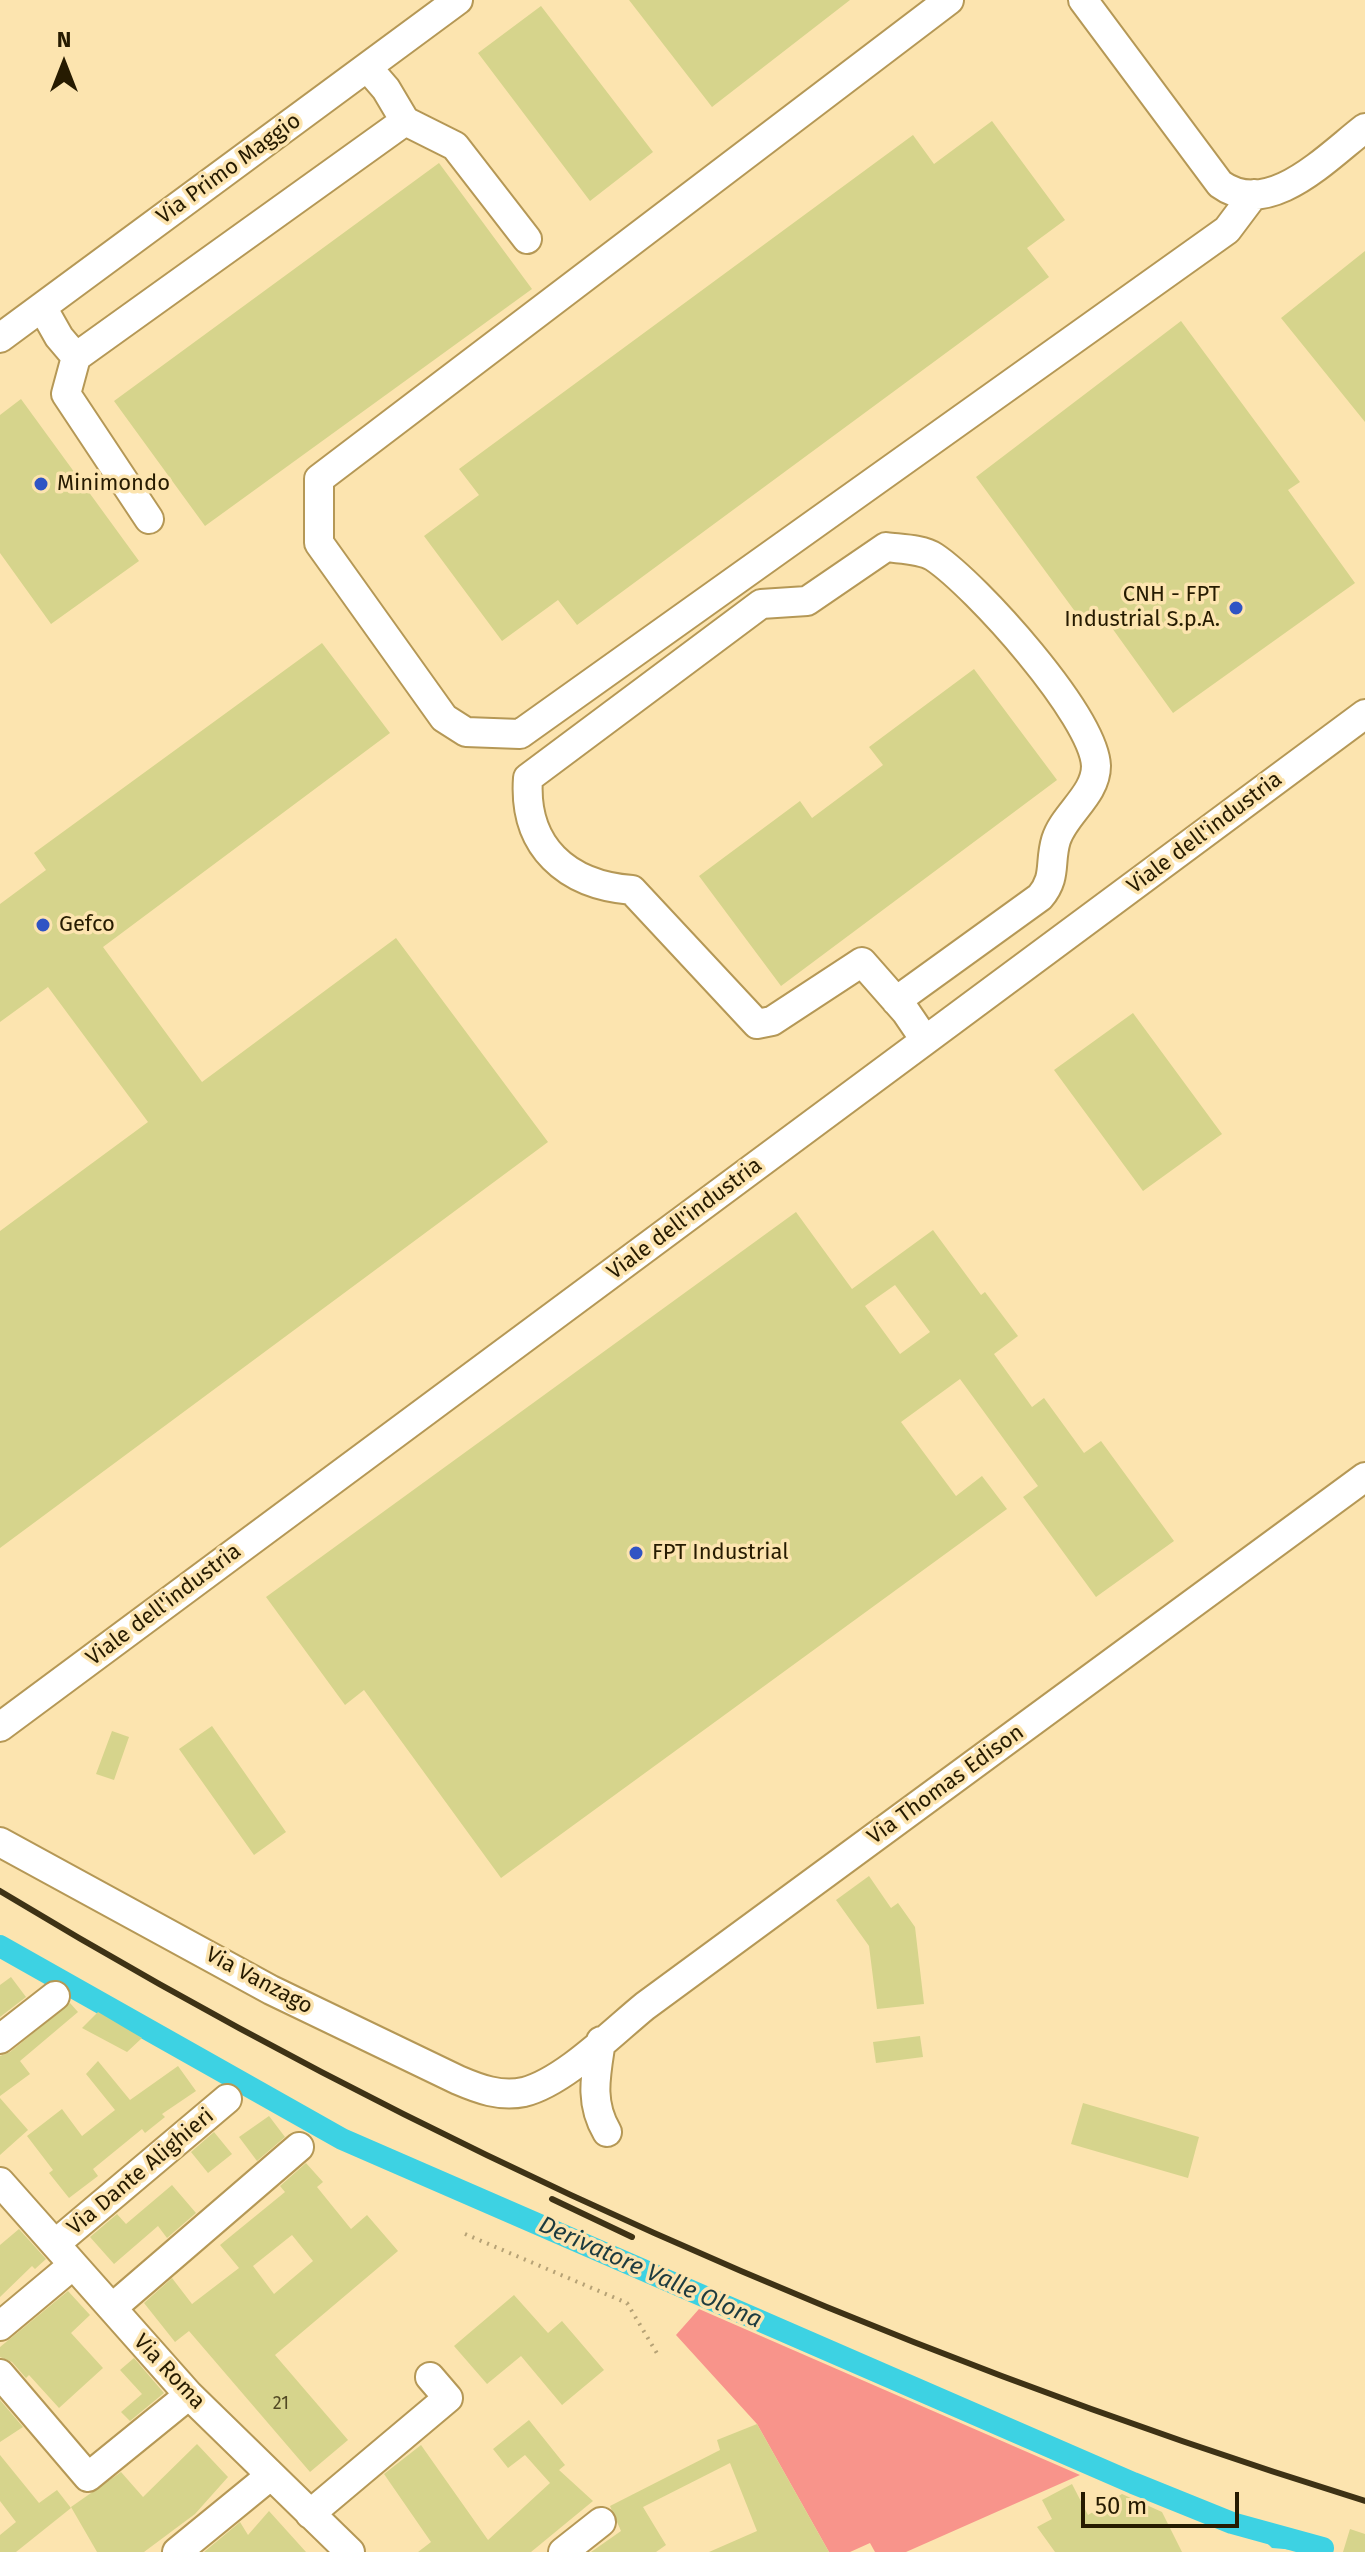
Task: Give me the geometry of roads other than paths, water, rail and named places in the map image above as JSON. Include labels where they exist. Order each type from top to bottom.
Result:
[{"type":"street","name":"Via Primo Maggio","points":[[0,338],[458,0]]},
{"type":"street","points":[[949,0],[319,479],[319,543],[444,718],[466,732],[520,734],[1227,230],[1254,194]]},
{"type":"street","points":[[1083,0],[1220,184],[1229,190],[1254,194],[1286,188],[1365,128]]},
{"type":"street","points":[[367,67],[386,89],[405,121],[455,146],[527,239]]},
{"type":"street","points":[[149,519],[66,394],[76,357],[405,121]]},
{"type":"street","points":[[42,307],[59,337],[76,357]]},
{"type":"street","points":[[896,1001],[1040,897],[1051,883],[1056,839],[1093,783],[1096,765],[1083,725],[983,599],[931,555],[886,547],[807,601],[761,604],[528,778],[526,805],[541,842],[574,877],[604,888],[632,890],[757,1024],[772,1021],[862,962],[925,1040]]},
{"type":"street","name":"Viale dell'industria","points":[[1,1728],[1365,714]]},
{"type":"street","name":"Via Thomas Edison","points":[[527,2091],[561,2074],[601,2041],[1365,1477]]},
{"type":"street","name":"Via Vanzago","points":[[0,1842],[271,1990],[444,2073],[485,2091],[527,2091]]},
{"type":"street","points":[[0,2039],[55,1996]]},
{"type":"street","points":[[601,2041],[594,2096],[598,2118],[607,2132]]},
{"type":"street","name":"Via Dante Alighieri","points":[[0,2326],[64,2254],[227,2099]]},
{"type":"street","points":[[112,2308],[299,2147]]},
{"type":"street","name":"Via Roma","points":[[0,2182],[189,2395],[350,2552]]},
{"type":"street","points":[[0,2374],[88,2477],[189,2395]]},
{"type":"street","points":[[310,2514],[448,2398],[430,2377]]},
{"type":"street","points":[[177,2552],[270,2476]]},
{"type":"street","points":[[563,2552],[601,2522]]},
{"type":"water","points":[[1269,2529],[1324,2543],[1322,2552],[1272,2548],[1265,2541]]},
{"type":"waterway","name":"Derivatore Valle Olona","points":[[0,1946],[342,2139],[1133,2483],[1232,2523],[1323,2548]]},
{"type":"railway","points":[[0,1891],[162,1985],[327,2075],[494,2159],[664,2237],[836,2311],[1011,2379],[1187,2443],[1365,2501]]},
{"type":"railway","points":[[552,2199],[632,2237]]},
{"type":"place","name":"Minimondo","points":[[41,484]]},
{"type":"place","name":"CNH - FPT Industrial S.p.A.","points":[[1236,608]]},
{"type":"place","name":"Gefco","points":[[43,925]]},
{"type":"place","name":"FPT Industrial","points":[[636,1553]]}]
